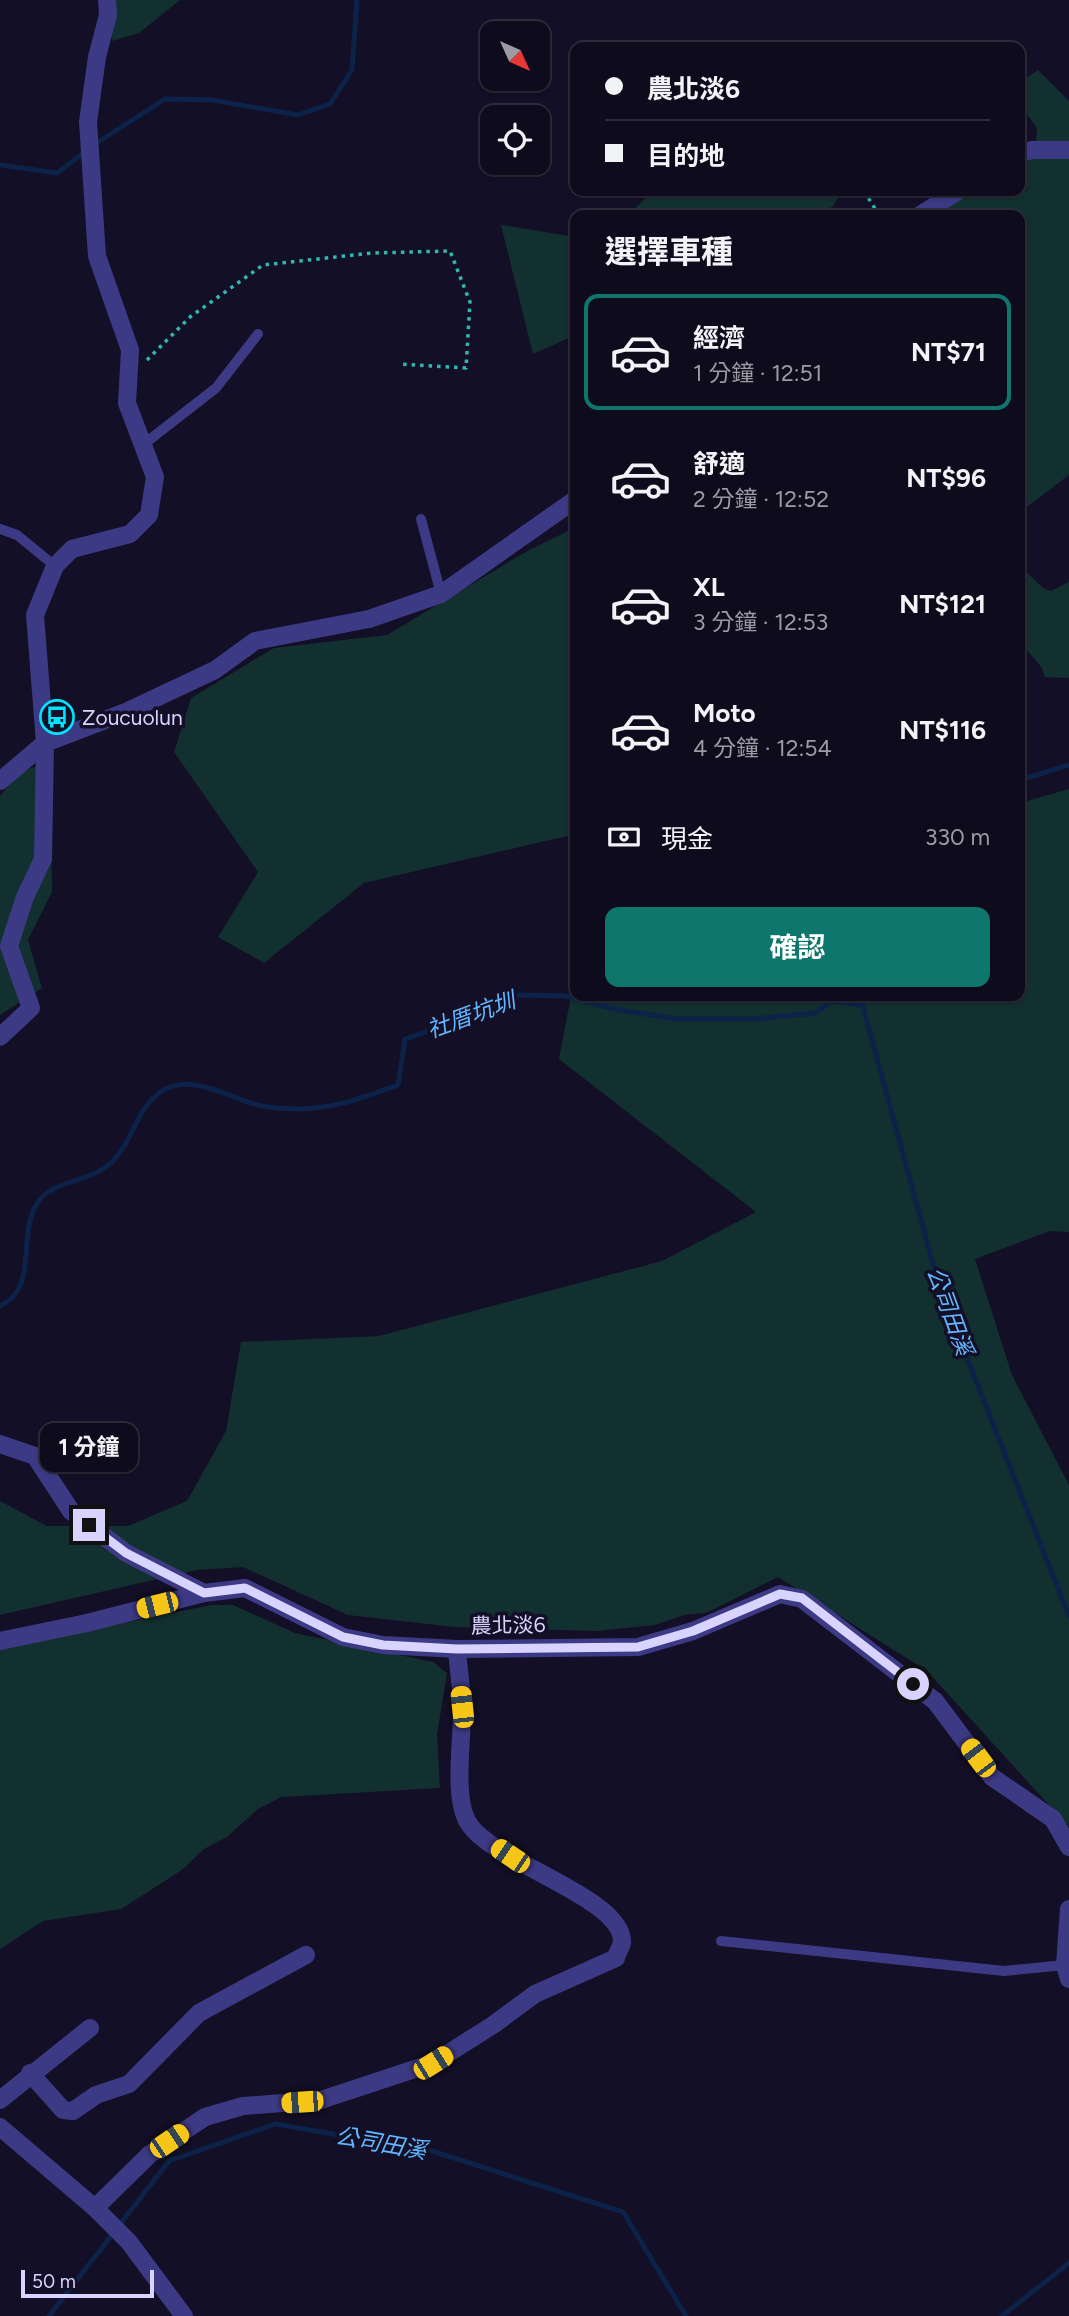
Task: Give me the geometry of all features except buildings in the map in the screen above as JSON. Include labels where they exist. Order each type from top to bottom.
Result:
[{"type":"street","points":[[0,1037],[31,1008],[9,946],[25,897],[43,859],[46,743],[35,615],[55,566],[72,549],[130,534],[149,515],[155,477],[127,403],[130,351],[97,256],[88,122],[97,57],[108,15],[107,0]]},
{"type":"street","points":[[1025,152],[1069,150]]},
{"type":"street","points":[[928,210],[950,196]]},
{"type":"street","points":[[0,781],[46,743],[127,712],[215,670],[255,641],[369,619],[441,594],[570,503]]},
{"type":"street","points":[[0,1444],[35,1456],[71,1511],[126,1553],[204,1593]]},
{"type":"street","points":[[0,1641],[87,1623],[204,1593],[245,1588],[343,1637],[383,1645],[457,1649]]},
{"type":"street","name":"農北淡6","points":[[101,2214],[150,2154],[205,2116],[243,2106],[321,2100],[433,2063],[493,2025],[535,1994],[616,1958],[622,1944],[620,1933],[601,1907],[533,1871],[469,1825],[462,1805],[462,1707],[457,1649],[638,1647],[693,1631],[780,1594],[802,1598],[935,1701],[992,1777],[1053,1819],[1069,1847]]},
{"type":"street","points":[[1067,1972],[1069,1909]]},
{"type":"street","points":[[30,2073],[64,2110],[72,2111],[96,2095],[129,2084],[200,2013],[306,1955]]},
{"type":"street","points":[[0,2100],[30,2073],[90,2028]]},
{"type":"street","points":[[0,2127],[101,2214],[129,2242],[184,2316]]},
{"type":"lane","points":[[144,444],[216,388],[258,334]]},
{"type":"lane","points":[[421,519],[441,594]]},
{"type":"lane","points":[[0,529],[17,535],[55,566]]},
{"type":"lane","points":[[722,1941],[1004,1970],[1067,1972]]},
{"type":"path","points":[[128,379],[190,317],[263,265],[372,253],[450,251],[470,302],[466,368],[400,364]]},
{"type":"green space","points":[[113,0],[180,0],[139,33],[112,41]]},
{"type":"green space","points":[[1038,70],[1069,101],[1069,475],[1025,508],[1025,210],[926,210],[952,196],[1025,196],[1025,151],[1036,142],[1037,128],[1025,112],[1025,79]]},
{"type":"green space","points":[[648,196],[839,196],[827,210],[633,210]]},
{"type":"green space","points":[[501,225],[570,236],[570,338],[533,354]]},
{"type":"green space","points":[[570,530],[570,835],[364,883],[264,963],[218,937],[258,872],[174,752],[191,698],[274,648],[387,635],[529,550]]},
{"type":"green space","points":[[1025,571],[1043,588],[1051,591],[1069,582],[1069,678],[1045,677],[1042,668],[1025,648]]},
{"type":"green space","points":[[42,767],[51,802],[52,892],[28,940],[42,988],[0,1015],[0,796],[23,772]]},
{"type":"green space","points":[[1069,789],[1069,1232],[1050,1231],[975,1259],[1012,1375],[1069,1485],[1069,1827],[927,1671],[778,1577],[706,1613],[684,1615],[655,1625],[597,1631],[454,1627],[348,1615],[243,1567],[197,1570],[0,1615],[0,1501],[47,1526],[128,1526],[187,1501],[226,1431],[241,1342],[379,1336],[662,1261],[756,1212],[559,1059],[570,1001],[1025,1001],[1025,802]]},
{"type":"green space","points":[[211,1605],[233,1605],[295,1633],[433,1662],[447,1673],[437,1735],[440,1788],[281,1797],[258,1809],[227,1837],[204,1849],[182,1870],[121,1909],[43,1921],[0,1949],[0,1648]]},
{"type":"waterway","points":[[95,144],[165,99],[212,100],[298,115],[330,104],[352,70],[357,0]]},
{"type":"waterway","points":[[0,165],[57,173],[87,150]]},
{"type":"waterway","name":"公司田溪","points":[[1025,778],[1069,765]]},
{"type":"waterway","name":"社厝坑圳","points":[[0,1306],[12,1298],[20,1287],[24,1274],[28,1229],[38,1202],[52,1189],[102,1170],[111,1163],[125,1145],[146,1106],[162,1091],[173,1086],[196,1085],[265,1106],[301,1109],[327,1107],[398,1085],[405,1039],[466,1018],[518,995],[570,997]]},
{"type":"waterway","name":"社厝坑圳","points":[[584,1001],[675,1019],[754,1019],[815,1013],[832,1001]]},
{"type":"waterway","name":"社厝坑圳","points":[[832,1001],[860,1005]]},
{"type":"waterway","name":"公司田溪","points":[[861,1001],[940,1290],[1069,1616]]},
{"type":"waterway","name":"公司田溪","points":[[49,2316],[169,2161],[275,2124],[432,2151],[623,2212],[686,2316]]},
{"type":"waterway","name":"公司田溪","points":[[1002,2316],[1069,2263]]},
{"type":"place","name":"Zoucuolun","points":[[57,717]]},
{"type":"route","points":[[89,1525],[126,1553],[204,1593],[245,1588],[343,1637],[383,1645],[457,1649],[638,1647],[693,1631],[780,1594],[802,1598],[913,1684]]}]
